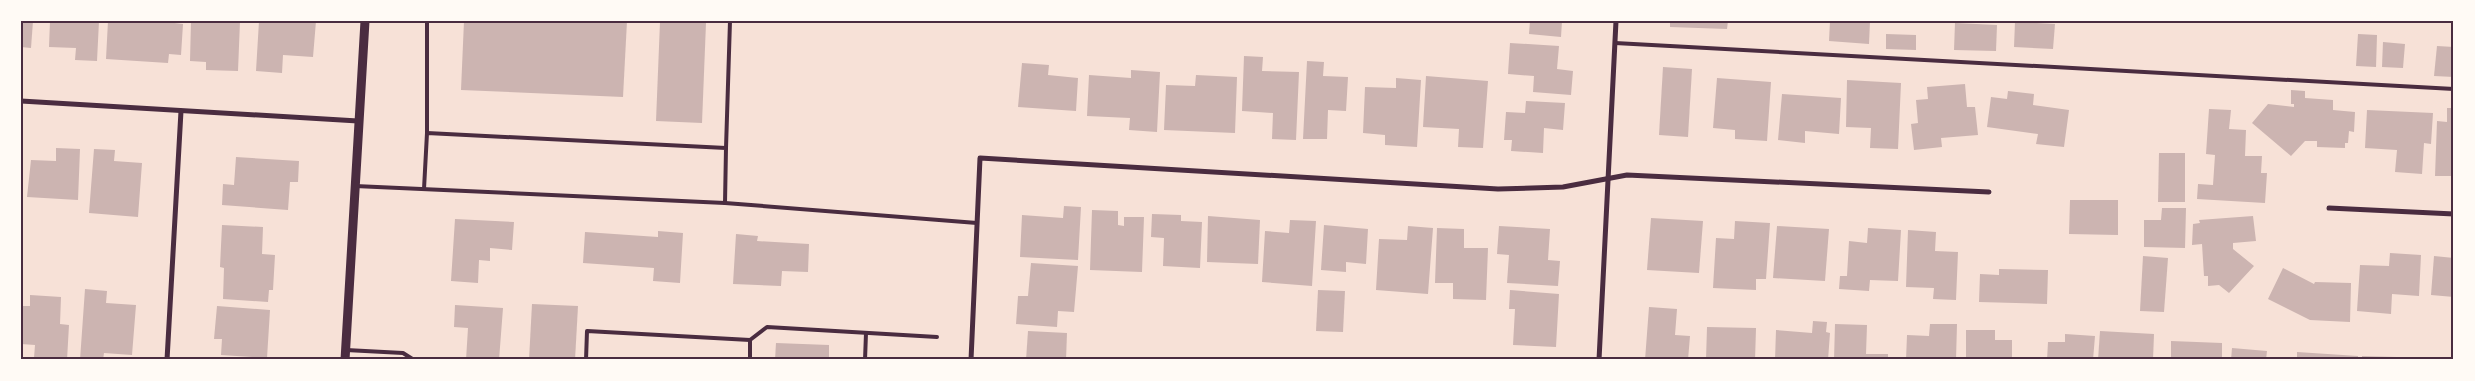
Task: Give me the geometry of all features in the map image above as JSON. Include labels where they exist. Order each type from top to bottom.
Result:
[{"type":"street","points":[[345,355],[364,21]]},
{"type":"street","points":[[1599,360],[1616,21]]},
{"type":"street","points":[[21,101],[358,121]]},
{"type":"street","points":[[167,360],[182,111]]},
{"type":"street","points":[[971,360],[980,158],[1498,189],[1563,187],[1627,175],[1989,192]]},
{"type":"street","points":[[2329,208],[2454,214]]},
{"type":"lane","points":[[424,189],[427,21]]},
{"type":"lane","points":[[724,203],[730,21]]},
{"type":"lane","points":[[1615,43],[2454,89]]},
{"type":"lane","points":[[426,133],[726,148]]},
{"type":"lane","points":[[355,186],[724,203],[977,223]]},
{"type":"lane","points":[[586,360],[587,331],[750,340],[766,327],[937,337]]},
{"type":"lane","points":[[865,360],[866,333]]},
{"type":"lane","points":[[750,340],[750,360]]},
{"type":"lane","points":[[345,355],[403,353],[414,360]]},
{"type":"building","points":[[21,21],[33,21],[31,48],[21,47]]},
{"type":"building","points":[[50,21],[99,21],[97,61],[75,60],[76,48],[49,47]]},
{"type":"building","points":[[108,21],[158,21],[183,24],[181,55],[169,54],[168,63],[106,59]]},
{"type":"building","points":[[191,21],[240,21],[238,71],[206,70],[206,62],[190,61]]},
{"type":"building","points":[[259,21],[316,21],[313,57],[283,55],[282,73],[256,71]]},
{"type":"building","points":[[464,21],[627,21],[623,97],[461,90]]},
{"type":"building","points":[[1530,21],[1562,21],[1561,37],[1529,34]]},
{"type":"building","points":[[1670,21],[1728,21],[1727,29],[1670,27]]},
{"type":"building","points":[[1830,21],[1870,21],[1869,44],[1829,41]]},
{"type":"building","points":[[660,22],[706,23],[702,123],[656,121]]},
{"type":"building","points":[[2015,22],[2055,24],[2053,49],[2014,47]]},
{"type":"building","points":[[1955,23],[1997,25],[1996,51],[1954,50]]},
{"type":"building","points":[[1886,34],[1916,35],[1916,50],[1886,49]]},
{"type":"building","points":[[2358,34],[2377,35],[2376,67],[2356,66]]},
{"type":"building","points":[[2383,42],[2405,44],[2403,68],[2382,67]]},
{"type":"building","points":[[1510,43],[1559,46],[1557,69],[1573,71],[1571,95],[1533,92],[1534,76],[1508,74]]},
{"type":"building","points":[[2437,46],[2454,47],[2454,77],[2434,76]]},
{"type":"building","points":[[1244,56],[1263,57],[1262,71],[1299,72],[1296,140],[1272,139],[1273,113],[1242,111]]},
{"type":"building","points":[[1307,61],[1324,62],[1323,76],[1348,77],[1346,111],[1328,110],[1327,139],[1303,139]]},
{"type":"building","points":[[1022,63],[1049,65],[1048,75],[1078,78],[1076,111],[1018,107]]},
{"type":"building","points":[[1663,67],[1692,69],[1688,137],[1659,135]]},
{"type":"building","points":[[1131,70],[1160,72],[1157,132],[1129,130],[1130,118],[1087,116],[1089,75],[1131,78]]},
{"type":"building","points":[[1196,75],[1237,77],[1235,133],[1164,130],[1166,85],[1195,86]]},
{"type":"building","points":[[1426,76],[1488,81],[1483,148],[1458,147],[1459,129],[1423,127]]},
{"type":"building","points":[[1396,78],[1421,80],[1417,147],[1385,145],[1385,135],[1363,133],[1365,87],[1396,88]]},
{"type":"building","points":[[1717,78],[1771,82],[1767,141],[1735,139],[1735,130],[1713,128]]},
{"type":"building","points":[[1847,80],[1901,83],[1898,149],[1870,148],[1871,128],[1846,127]]},
{"type":"building","points":[[1965,84],[1967,107],[1975,107],[1978,135],[1941,138],[1942,147],[1914,150],[1911,124],[1918,123],[1916,100],[1928,99],[1927,87]]},
{"type":"building","points":[[2291,90],[2305,91],[2305,98],[2333,100],[2333,110],[2355,112],[2354,132],[2349,131],[2348,143],[2345,143],[2345,148],[2317,147],[2317,141],[2305,141],[2291,156],[2252,123],[2268,104],[2294,107],[2294,104],[2291,104]]},
{"type":"building","points":[[2008,91],[2034,94],[2033,105],[2069,110],[2064,147],[2036,144],[2038,134],[1987,127],[1991,97],[2007,99]]},
{"type":"building","points":[[1782,94],[1841,98],[1839,134],[1805,131],[1805,143],[1778,140]]},
{"type":"building","points":[[1526,101],[1565,103],[1563,130],[1544,128],[1543,153],[1511,151],[1512,140],[1504,140],[1506,112],[1525,113]]},
{"type":"building","points":[[2447,108],[2454,108],[2454,176],[2435,176],[2437,121],[2447,122]]},
{"type":"building","points":[[2209,109],[2231,110],[2229,129],[2246,130],[2245,156],[2262,156],[2261,173],[2267,173],[2265,203],[2197,199],[2198,184],[2213,185],[2215,155],[2206,154]]},
{"type":"building","points":[[2367,110],[2433,113],[2431,144],[2424,143],[2422,174],[2395,172],[2397,150],[2365,148]]},
{"type":"building","points":[[56,148],[80,149],[78,200],[27,197],[31,160],[56,161]]},
{"type":"building","points":[[94,149],[115,150],[114,161],[142,163],[138,217],[89,213]]},
{"type":"building","points":[[2159,153],[2185,153],[2185,202],[2158,202]]},
{"type":"building","points":[[236,157],[299,161],[298,182],[290,182],[288,210],[222,205],[223,184],[234,185]]},
{"type":"building","points":[[2070,200],[2118,200],[2118,235],[2069,234]]},
{"type":"building","points":[[1064,206],[1081,207],[1078,260],[1020,257],[1022,215],[1063,218]]},
{"type":"building","points":[[2162,208],[2186,208],[2185,248],[2144,247],[2144,220],[2161,220]]},
{"type":"building","points":[[1092,210],[1118,211],[1118,225],[1124,226],[1124,217],[1144,217],[1142,272],[1090,270]]},
{"type":"building","points":[[1152,214],[1181,215],[1181,221],[1202,222],[1200,268],[1163,266],[1164,238],[1151,237]]},
{"type":"building","points":[[1208,216],[1260,220],[1258,264],[1207,262]]},
{"type":"building","points":[[2253,216],[2256,241],[2233,243],[2233,249],[2254,266],[2229,293],[2219,285],[2208,286],[2208,276],[2204,276],[2202,244],[2192,245],[2193,224],[2200,223],[2199,220]]},
{"type":"building","points":[[1651,218],[1703,221],[1699,273],[1647,270]]},
{"type":"building","points":[[455,219],[514,222],[512,250],[490,248],[490,261],[479,260],[478,283],[451,281]]},
{"type":"building","points":[[1290,220],[1316,221],[1312,286],[1262,282],[1265,231],[1289,233]]},
{"type":"building","points":[[1735,221],[1770,223],[1766,279],[1756,279],[1756,290],[1713,288],[1716,238],[1734,239]]},
{"type":"building","points":[[222,225],[263,227],[262,254],[275,255],[273,290],[269,290],[268,302],[223,299],[224,268],[220,267]]},
{"type":"building","points":[[1324,225],[1368,229],[1366,264],[1346,262],[1346,272],[1321,270]]},
{"type":"building","points":[[1408,226],[1433,228],[1428,294],[1376,290],[1379,239],[1407,240]]},
{"type":"building","points":[[1499,226],[1550,229],[1548,260],[1560,261],[1558,286],[1507,283],[1509,255],[1497,254]]},
{"type":"building","points":[[1777,226],[1829,229],[1825,281],[1773,278]]},
{"type":"building","points":[[1437,228],[1464,229],[1464,248],[1488,248],[1486,300],[1453,299],[1453,283],[1435,283]]},
{"type":"building","points":[[1868,228],[1901,230],[1898,281],[1870,280],[1869,291],[1839,289],[1840,276],[1847,276],[1849,241],[1867,243]]},
{"type":"building","points":[[1908,230],[1936,232],[1935,251],[1958,252],[1956,300],[1933,299],[1934,288],[1906,287]]},
{"type":"building","points":[[658,231],[683,233],[680,283],[653,281],[654,268],[583,263],[585,232],[658,237]]},
{"type":"building","points":[[736,234],[758,236],[757,241],[809,244],[808,272],[782,271],[781,286],[733,284]]},
{"type":"building","points":[[2390,253],[2421,255],[2419,296],[2392,294],[2391,314],[2357,311],[2360,265],[2389,266]]},
{"type":"building","points":[[2143,256],[2168,258],[2164,312],[2140,311]]},
{"type":"building","points":[[2434,256],[2454,258],[2454,297],[2431,295]]},
{"type":"building","points":[[1031,263],[1078,266],[1074,312],[1058,311],[1057,327],[1016,324],[1018,296],[1028,296]]},
{"type":"building","points":[[2283,268],[2314,284],[2315,282],[2351,283],[2350,322],[2310,320],[2268,299]]},
{"type":"building","points":[[1999,269],[2048,270],[2047,304],[1979,302],[1980,274],[1999,275]]},
{"type":"building","points":[[85,289],[107,291],[106,303],[136,305],[132,355],[104,353],[103,360],[80,360]]},
{"type":"building","points":[[1318,290],[1345,291],[1343,332],[1316,331]]},
{"type":"building","points":[[1510,290],[1559,294],[1556,347],[1513,345],[1515,309],[1509,309]]},
{"type":"building","points":[[30,295],[61,297],[60,324],[69,325],[67,360],[34,358],[35,345],[21,344],[21,306],[30,306]]},
{"type":"building","points":[[532,304],[578,306],[575,360],[529,360]]},
{"type":"building","points":[[455,305],[503,308],[499,360],[466,360],[468,328],[454,327]]},
{"type":"building","points":[[217,306],[270,310],[267,358],[221,355],[222,339],[214,339]]},
{"type":"building","points":[[1649,307],[1677,309],[1675,335],[1690,336],[1688,360],[1645,360]]},
{"type":"building","points":[[1813,321],[1827,322],[1826,332],[1830,333],[1828,360],[1775,360],[1776,330],[1812,333]]},
{"type":"building","points":[[1835,324],[1867,325],[1866,354],[1888,354],[1888,360],[1834,360]]},
{"type":"building","points":[[1930,324],[1957,324],[1956,360],[1906,360],[1907,335],[1929,336]]},
{"type":"building","points":[[1707,327],[1756,328],[1755,360],[1706,360]]},
{"type":"building","points":[[1966,330],[1995,330],[1995,340],[2012,340],[2012,360],[1966,360]]},
{"type":"building","points":[[1028,331],[1067,333],[1066,360],[1026,360]]},
{"type":"building","points":[[2100,331],[2154,334],[2153,360],[2098,360]]},
{"type":"building","points":[[2065,334],[2095,336],[2093,360],[2047,360],[2048,342],[2065,342]]},
{"type":"building","points":[[2171,341],[2222,343],[2222,360],[2171,360]]},
{"type":"building","points":[[776,343],[829,345],[829,360],[775,360]]},
{"type":"building","points":[[2232,348],[2267,351],[2266,360],[2231,360]]},
{"type":"building","points":[[2297,352],[2358,356],[2358,360],[2297,360]]},
{"type":"building","points":[[2362,356],[2397,357],[2397,360],[2362,360]]}]
